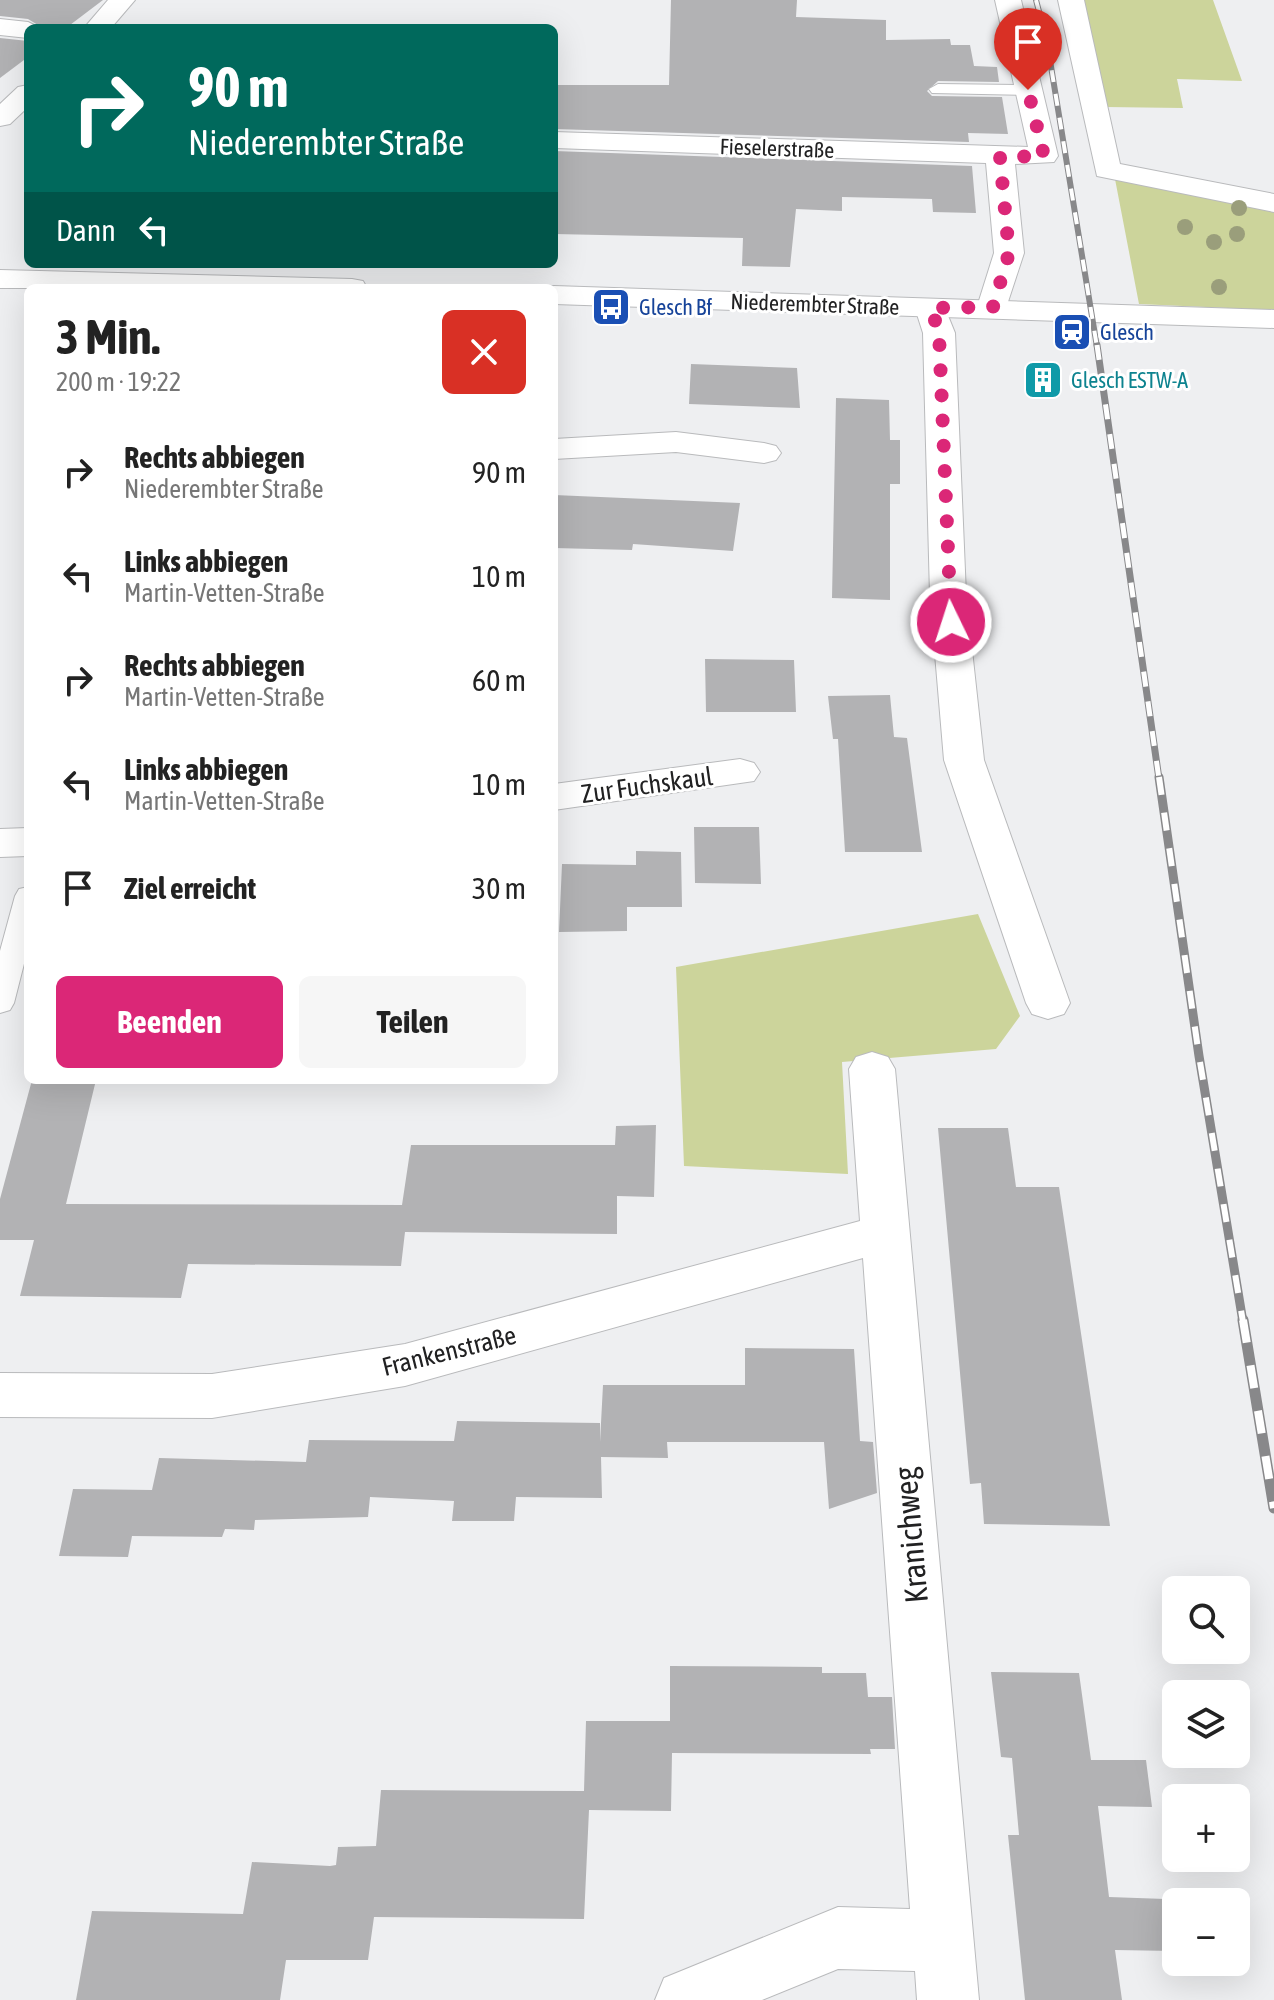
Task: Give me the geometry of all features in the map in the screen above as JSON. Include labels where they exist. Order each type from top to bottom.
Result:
[{"type":"street","points":[[101,24],[122,0]]},
{"type":"street","points":[[1008,0],[1028,90]]},
{"type":"street","points":[[1071,0],[1107,170],[1274,203]]},
{"type":"street","points":[[0,27],[24,30]]},
{"type":"street","name":"Fieselerstraße","points":[[558,140],[1000,157],[1044,156],[1028,90]]},
{"type":"street","points":[[0,118],[24,97]]},
{"type":"street","points":[[993,307],[1009,253],[1000,157]]},
{"type":"street","points":[[0,279],[82,284]]},
{"type":"street","name":"Niederembter Straße","points":[[558,295],[931,308],[993,307],[1274,319]]},
{"type":"street","name":"Niederembter Straße","points":[[931,308],[939,333],[948,595],[964,760],[1048,1003]]},
{"type":"street","points":[[558,449],[676,442],[764,453]]},
{"type":"street","name":"Zur Fuchskaul","points":[[558,796],[740,772]]},
{"type":"street","points":[[0,843],[24,842]]},
{"type":"street","name":"Kranichweg","points":[[872,1069],[948,2000]]},
{"type":"street","name":"Frankenstraße","points":[[0,1395],[212,1396],[405,1365],[794,1260],[886,1232]]},
{"type":"street","points":[[686,2000],[838,1938],[943,1941]]},
{"type":"lane","points":[[938,89],[1028,90]]},
{"type":"lane","points":[[0,1003],[24,911]]},
{"type":"green space","points":[[1080,0],[1213,0],[1242,81],[1177,79],[1183,108],[1106,107]]},
{"type":"green space","points":[[1115,179],[1274,209],[1274,310],[1139,304]]},
{"type":"green space","points":[[978,914],[1020,1016],[996,1049],[842,1062],[848,1174],[684,1166],[676,967]]},
{"type":"building","points":[[0,0],[103,0],[71,24],[36,24],[28,19],[0,16]]},
{"type":"building","points":[[671,0],[797,0],[796,17],[886,20],[886,40],[950,39],[951,45],[970,45],[974,66],[997,67],[999,82],[938,81],[927,91],[932,96],[1002,97],[1008,134],[968,133],[969,142],[558,129],[558,85],[669,85]]},
{"type":"building","points":[[0,38],[24,41],[24,60],[0,78]]},
{"type":"building","points":[[558,151],[972,166],[976,213],[933,212],[932,199],[842,197],[842,211],[796,209],[790,267],[742,266],[743,238],[558,234]]},
{"type":"building","points":[[691,364],[797,368],[800,408],[689,404]]},
{"type":"building","points":[[836,398],[889,400],[890,440],[900,440],[900,484],[890,484],[890,600],[832,598]]},
{"type":"building","points":[[558,495],[740,503],[733,551],[633,544],[632,550],[558,548]]},
{"type":"building","points":[[705,659],[794,660],[796,712],[706,712]]},
{"type":"building","points":[[890,695],[894,737],[907,738],[922,852],[845,852],[838,739],[833,739],[828,696]]},
{"type":"building","points":[[694,827],[759,827],[761,884],[695,883]]},
{"type":"building","points":[[636,851],[681,852],[682,907],[627,907],[627,931],[559,932],[562,864],[636,865]]},
{"type":"building","points":[[31,1084],[95,1084],[66,1204],[402,1205],[411,1145],[615,1145],[616,1126],[656,1125],[654,1197],[617,1196],[617,1234],[405,1232],[401,1266],[188,1264],[181,1298],[20,1296],[34,1240],[0,1240],[0,1199]]},
{"type":"building","points":[[938,1128],[1008,1128],[1016,1187],[1059,1187],[1110,1526],[984,1524],[981,1483],[970,1484]]},
{"type":"building","points":[[745,1348],[854,1349],[860,1441],[873,1442],[877,1493],[829,1509],[824,1442],[667,1442],[668,1458],[601,1457],[602,1498],[516,1497],[514,1521],[452,1521],[454,1501],[370,1497],[368,1517],[255,1520],[254,1530],[225,1529],[222,1537],[132,1536],[128,1557],[59,1556],[73,1489],[152,1490],[159,1458],[306,1462],[309,1440],[454,1441],[457,1421],[600,1423],[600,1442],[603,1385],[745,1385]]},
{"type":"building","points":[[670,1666],[822,1667],[822,1673],[866,1673],[868,1697],[892,1697],[895,1749],[870,1749],[871,1754],[672,1753],[671,1811],[589,1810],[584,1919],[374,1917],[368,1960],[286,1960],[280,2000],[76,2000],[92,1911],[243,1914],[252,1862],[330,1866],[336,1865],[338,1847],[376,1846],[381,1790],[584,1791],[586,1721],[670,1721]]},
{"type":"building","points":[[991,1672],[1079,1673],[1091,1760],[1146,1760],[1152,1807],[1098,1806],[1109,1897],[1162,1899],[1162,1951],[1115,1950],[1122,2000],[1025,2000],[1008,1835],[1019,1835],[1012,1758],[1001,1757]]},
{"type":"railway","points":[[1036,0],[1047,42],[1097,347]]},
{"type":"railway","points":[[1097,345],[1159,779]]},
{"type":"railway","points":[[1159,777],[1199,1056],[1243,1322]]},
{"type":"railway","points":[[1243,1320],[1274,1508]]},
{"type":"place","name":"Glesch Bf","points":[[611,307]]},
{"type":"place","name":"Glesch","points":[[1072,332]]},
{"type":"place","name":"Glesch ESTW-A","points":[[1043,380]]},
{"type":"route","points":[[951,622],[939,333],[931,308],[993,307],[1009,253],[1000,157],[1044,156],[1028,90]]}]
